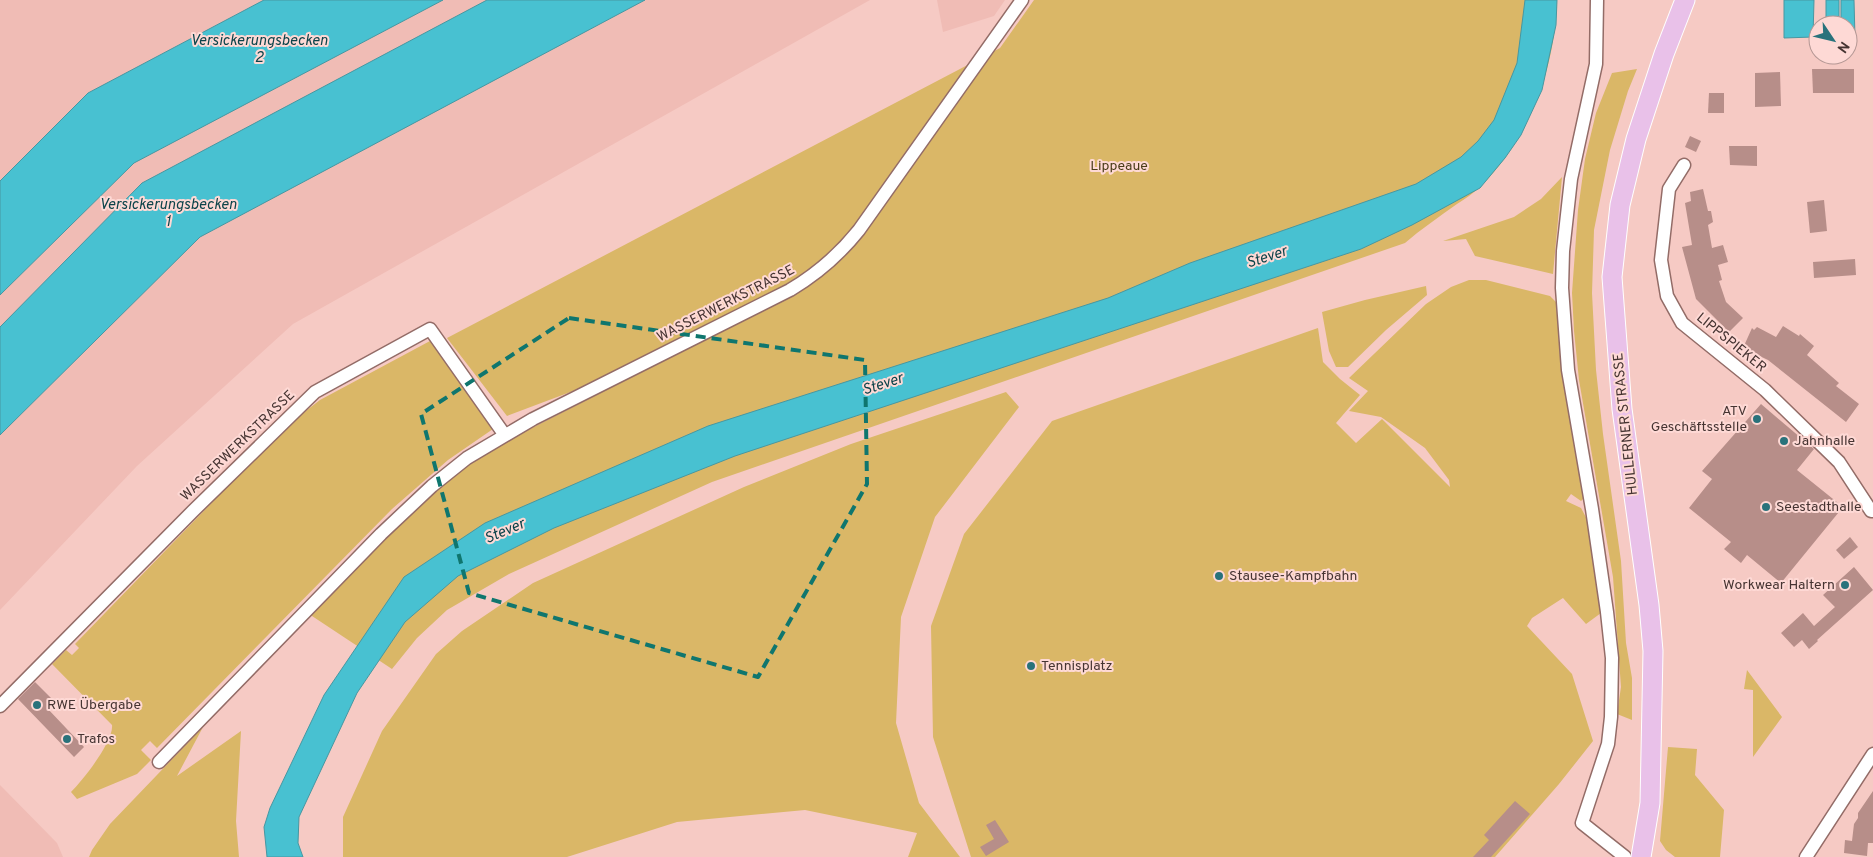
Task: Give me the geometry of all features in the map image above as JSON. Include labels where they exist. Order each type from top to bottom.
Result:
[{"type":"main road","name":"HULLERNER STRASSE","points":[[1641,857],[1650,803],[1653,651],[1649,605],[1622,408],[1612,277],[1620,205],[1636,139],[1655,80],[1685,0]]},
{"type":"street","name":"WASSERWERKSTRASSE","points":[[159,762],[294,622],[407,510],[449,472],[504,434],[533,418],[790,290],[822,269],[859,230],[1022,0]]},
{"type":"street","points":[[1597,0],[1596,64],[1572,179],[1562,288],[1568,370],[1592,509],[1612,658],[1612,717],[1608,744],[1582,823],[1625,857]]},
{"type":"street","name":"LIPPSPIEKER","points":[[1684,165],[1669,189],[1662,260],[1667,296],[1682,323],[1764,390],[1839,462],[1872,511]]},
{"type":"street","name":"WASSERWERKSTRASSE","points":[[0,706],[193,511],[315,392],[430,329],[504,434]]},
{"type":"street","points":[[1806,857],[1873,754]]},
{"type":"highlighted area","points":[[569,318],[865,360],[867,484],[758,677],[469,593],[421,414]]},
{"type":"shaded area","points":[[0,0],[870,0],[293,324],[137,466],[0,610]]},
{"type":"shaded area","points":[[937,0],[1005,0],[994,16],[943,32]]},
{"type":"shaded area","points":[[0,785],[57,843],[63,857],[0,857]]},
{"type":"green space","name":"Lippeaue","points":[[1034,0],[1557,0],[1555,26],[1545,76],[1537,100],[1513,146],[1498,167],[1478,189],[1405,243],[712,482],[509,574],[447,610],[417,638],[392,669],[309,614],[429,493],[485,452],[690,347],[507,416],[447,338],[1000,48]]},
{"type":"green space","points":[[1637,69],[1628,91],[1610,150],[1594,230],[1592,293],[1596,370],[1621,561],[1626,643],[1632,678],[1632,720],[1617,714],[1621,687],[1613,577],[1579,380],[1572,293],[1578,210],[1585,159],[1596,113],[1612,73]]},
{"type":"green space","points":[[1562,177],[1553,274],[1475,256],[1466,239],[1443,241],[1514,217],[1541,199]]},
{"type":"green space","name":"Stausee-Kampfbahn","points":[[1469,280],[1486,280],[1550,296],[1556,302],[1562,368],[1584,498],[1581,501],[1571,494],[1566,501],[1581,508],[1589,523],[1601,613],[1586,624],[1563,598],[1532,618],[1527,626],[1572,674],[1593,741],[1559,784],[1495,857],[971,857],[933,737],[931,626],[964,534],[1052,421],[1318,328],[1323,362],[1360,395],[1336,423],[1356,443],[1382,419],[1450,487],[1449,480],[1425,448],[1381,417],[1349,411],[1368,391],[1349,378],[1426,304],[1451,287]]},
{"type":"green space","points":[[1426,286],[1427,295],[1386,330],[1348,367],[1336,367],[1329,351],[1322,312]]},
{"type":"green space","points":[[430,341],[493,429],[448,460],[392,509],[157,748],[150,741],[141,750],[151,760],[137,774],[77,799],[71,792],[90,770],[103,750],[108,741],[112,725],[52,664],[66,650],[72,655],[79,648],[75,644],[285,427],[320,400]]},
{"type":"green space","points":[[1006,392],[1019,407],[935,517],[901,617],[896,723],[919,803],[960,857],[908,857],[917,833],[805,810],[677,822],[567,857],[343,857],[343,817],[382,731],[436,654],[462,631],[533,583],[744,487],[851,444]]},
{"type":"green space","points":[[1747,670],[1782,717],[1753,757],[1753,690],[1744,689]]},
{"type":"green space","points":[[203,727],[177,776],[241,731],[236,821],[239,857],[89,857],[110,824]]},
{"type":"green space","points":[[1668,747],[1697,749],[1695,775],[1724,810],[1720,857],[1675,857],[1666,850],[1660,841]]},
{"type":"water","name":"Versickerungsbecken 2","points":[[264,0],[443,0],[134,163],[0,295],[0,181],[88,93]]},
{"type":"water","name":"Versickerungsbecken 1","points":[[487,0],[645,0],[200,237],[0,435],[0,327],[142,183]]},
{"type":"water","name":"Stever","points":[[1525,0],[1557,0],[1556,25],[1542,90],[1521,135],[1480,188],[1412,225],[1361,249],[735,456],[554,528],[458,576],[405,622],[357,693],[299,817],[298,843],[303,857],[267,857],[264,827],[270,808],[324,695],[404,577],[485,523],[708,426],[1108,298],[1190,263],[1416,184],[1461,157],[1478,141],[1494,120],[1517,63]]},
{"type":"water","points":[[1784,0],[1814,0],[1814,15],[1808,15],[1808,37],[1784,38]]},
{"type":"water","points":[[1826,0],[1839,0],[1839,15],[1826,15]]},
{"type":"water","points":[[1841,0],[1854,0],[1854,15],[1841,15]]},
{"type":"building","points":[[1812,69],[1854,69],[1854,93],[1813,93]]},
{"type":"building","points":[[1780,72],[1781,106],[1755,107],[1755,73]]},
{"type":"building","points":[[1709,93],[1724,93],[1724,113],[1708,113]]},
{"type":"building","points":[[1690,136],[1701,141],[1696,152],[1685,147]]},
{"type":"building","points":[[1729,146],[1757,146],[1757,166],[1730,165]]},
{"type":"building","points":[[1703,189],[1708,211],[1711,211],[1713,222],[1708,225],[1712,248],[1723,245],[1728,262],[1718,265],[1722,280],[1719,281],[1726,302],[1743,318],[1729,332],[1696,299],[1682,247],[1692,245],[1685,203],[1691,201],[1690,192]]},
{"type":"building","points":[[1824,200],[1827,231],[1810,233],[1807,202]]},
{"type":"building","points":[[1855,259],[1856,275],[1814,278],[1813,262]]},
{"type":"building","points":[[1783,326],[1799,336],[1800,334],[1814,346],[1807,355],[1839,383],[1836,386],[1859,404],[1846,422],[1768,360],[1743,348],[1752,328],[1754,330],[1757,327],[1776,337]]},
{"type":"building","name":"Seestadthalle","points":[[1761,404],[1814,449],[1797,470],[1843,507],[1781,583],[1747,555],[1741,563],[1724,549],[1731,542],[1689,508],[1712,479],[1702,471]]},
{"type":"building","points":[[1850,537],[1858,547],[1844,559],[1836,550]]},
{"type":"building","points":[[1854,567],[1873,590],[1809,649],[1802,640],[1794,647],[1781,633],[1803,613],[1814,626],[1835,607],[1823,595]]},
{"type":"building","name":"RWE Übergabe","points":[[35,682],[54,701],[47,708],[84,747],[74,757],[18,699]]},
{"type":"building","points":[[1873,791],[1873,843],[1868,843],[1867,856],[1844,853],[1845,840],[1852,841],[1854,824],[1858,818],[1858,813]]},
{"type":"building","points":[[1515,801],[1530,814],[1491,857],[1473,857],[1489,840],[1484,835]]},
{"type":"building","points":[[995,820],[1009,842],[986,856],[980,847],[994,839],[986,825]]},
{"type":"place","name":"ATV Geschäftsstelle","points":[[1757,419]]},
{"type":"place","name":"Jahnhalle","points":[[1784,441]]},
{"type":"place","name":"Seestadthalle","points":[[1766,507]]},
{"type":"place","name":"Stausee-Kampfbahn","points":[[1219,576]]},
{"type":"place","name":"Workwear Haltern","points":[[1845,585]]},
{"type":"place","name":"Tennisplatz","points":[[1031,666]]},
{"type":"place","name":"RWE Übergabe","points":[[37,705]]},
{"type":"place","name":"Trafos","points":[[67,739]]}]
